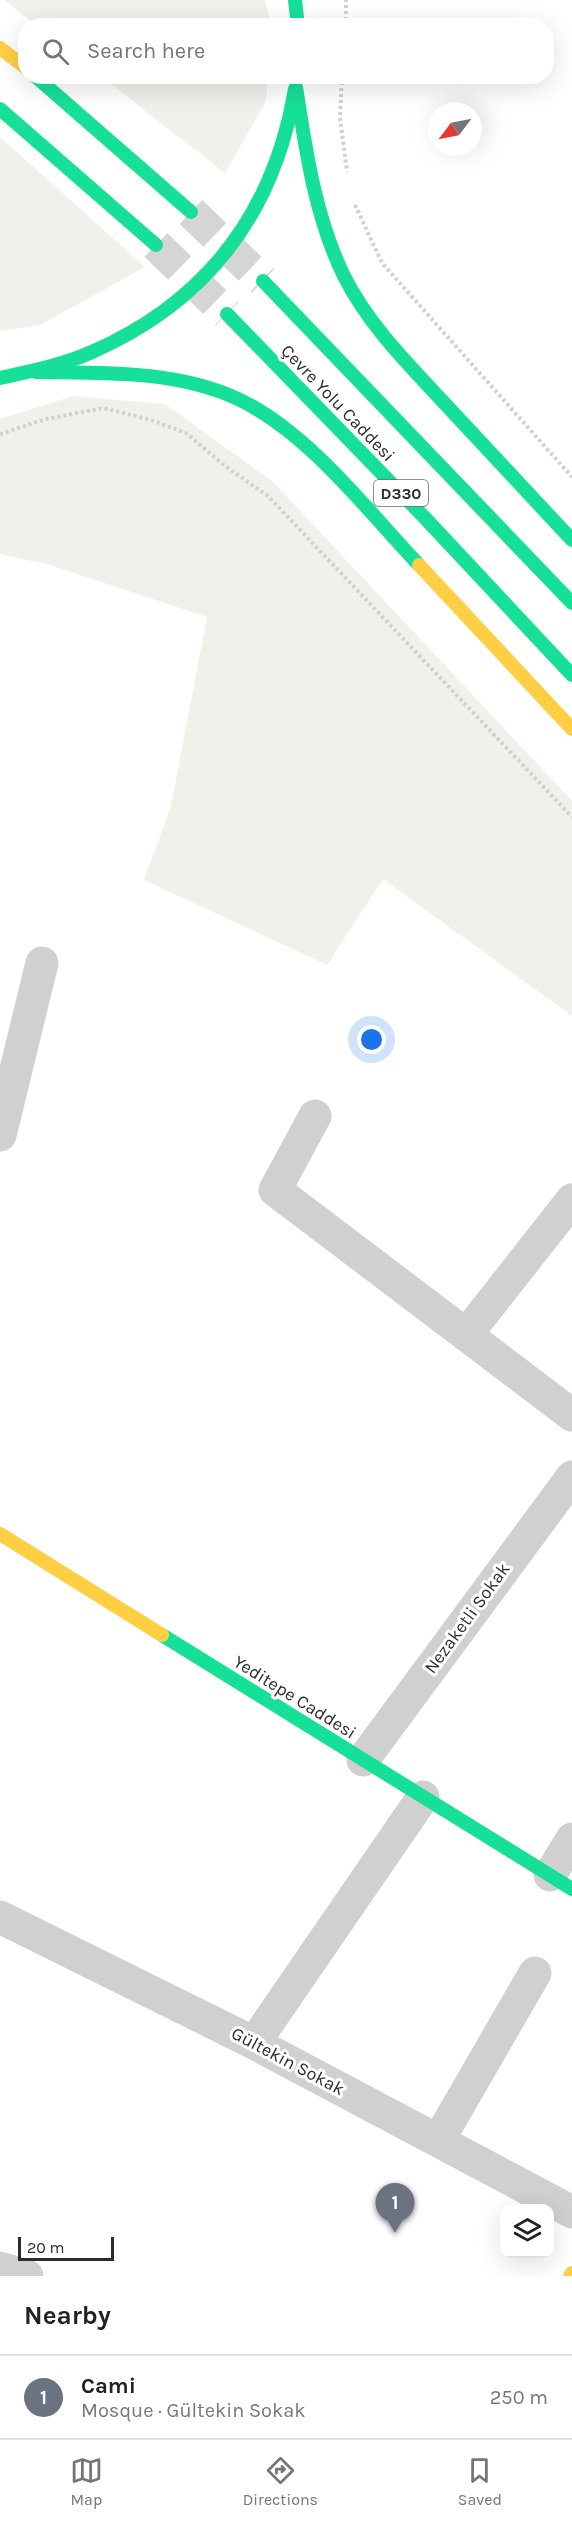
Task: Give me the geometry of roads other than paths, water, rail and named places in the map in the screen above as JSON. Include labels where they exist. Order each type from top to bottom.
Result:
[{"type":"main road","points":[[295,0],[297,18]]},
{"type":"main road","points":[[0,48],[18,63]]},
{"type":"main road","points":[[44,84],[191,212]]},
{"type":"main road","points":[[0,378],[36,372],[72,362],[107,348],[140,330],[170,309],[210,271],[245,226],[264,194],[289,124],[296,84]]},
{"type":"main road","points":[[296,84],[306,152],[327,235],[343,275],[366,314],[421,379],[572,540]]},
{"type":"main road","points":[[0,110],[156,245]]},
{"type":"main road","name":"Çevre Yolu Caddesi","points":[[263,281],[572,603]]},
{"type":"main road","name":"Çevre Yolu Caddesi","points":[[227,314],[425,518],[572,675]]},
{"type":"main road","points":[[36,372],[128,373],[177,380],[221,392],[264,412],[299,440],[336,477],[572,729]]},
{"type":"main road","name":"Yeditepe Caddesi","points":[[0,1534],[561,1882]]},
{"type":"street","points":[[0,1135],[42,963]]},
{"type":"street","points":[[315,1116],[275,1190],[572,1415]]},
{"type":"street","points":[[466,1335],[572,1200]]},
{"type":"street","name":"Nezaketli Sokak","points":[[363,1760],[572,1477]]},
{"type":"street","points":[[254,2043],[423,1797]]},
{"type":"street","points":[[561,1882],[572,1839]]},
{"type":"street","name":"Gültekin Sokak","points":[[0,1917],[254,2043],[572,2212]]},
{"type":"street","points":[[438,2141],[535,1973]]},
{"type":"street","points":[[0,2268],[27,2276]]},
{"type":"tunnel","points":[[191,212],[263,281]]},
{"type":"tunnel","points":[[156,245],[227,314]]},
{"type":"place","name":"Cami","points":[[395,2233]]}]
